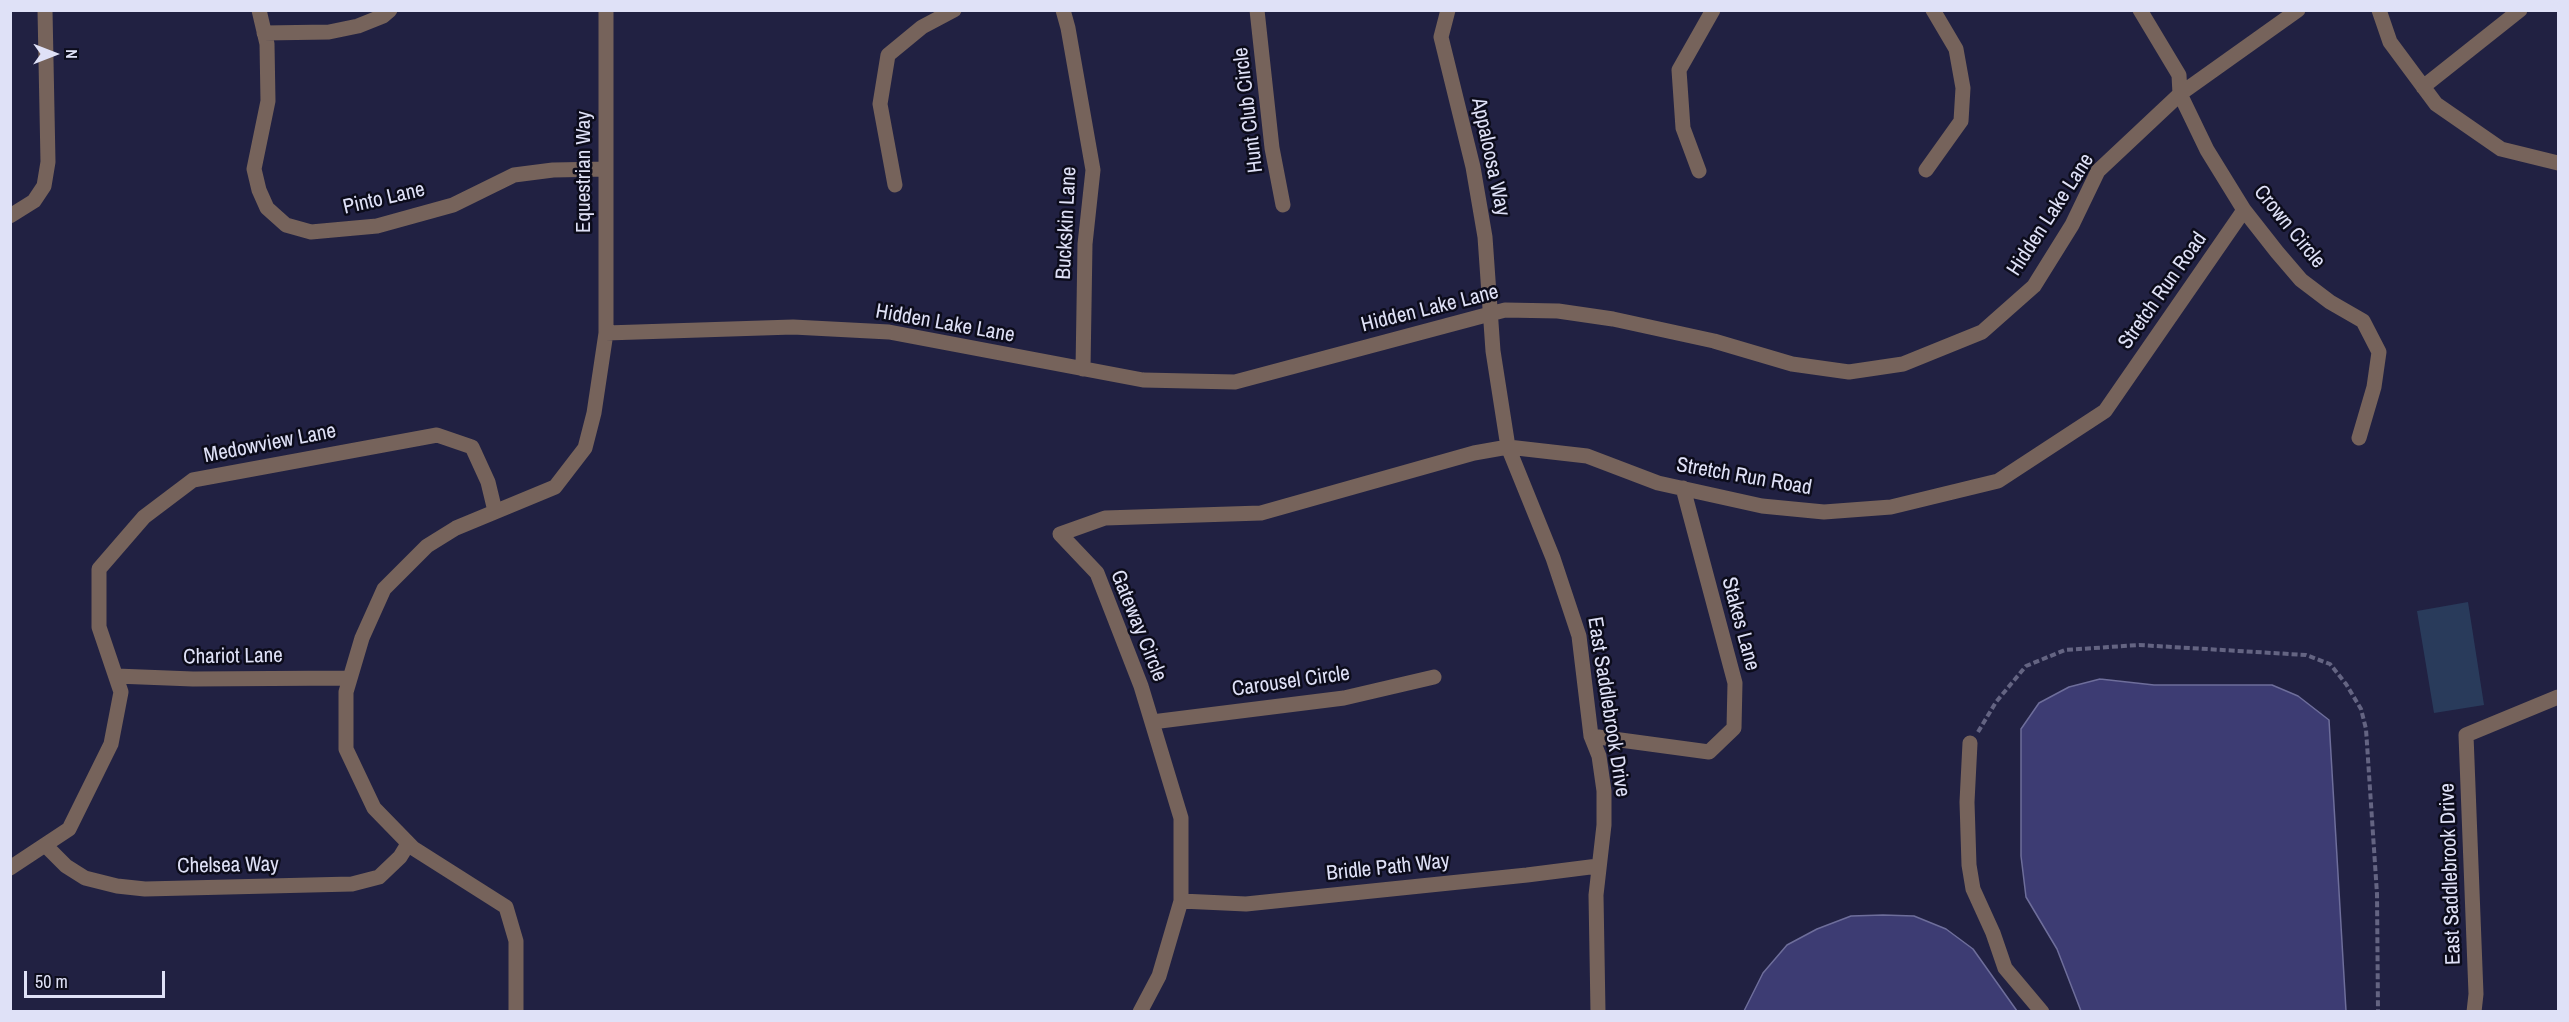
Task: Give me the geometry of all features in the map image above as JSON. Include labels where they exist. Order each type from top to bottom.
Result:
[{"type":"street","points":[[10,216],[34,201],[44,186],[48,162],[45,10]]},
{"type":"street","name":"Pinto Lane","points":[[259,10],[264,33],[268,101],[254,169],[258,190],[267,208],[286,225],[311,232],[377,226],[453,204],[514,176],[553,170],[606,169]]},
{"type":"street","points":[[264,33],[329,32],[358,26],[383,16],[390,10]]},
{"type":"street","name":"Equestrian Way","points":[[516,1011],[516,941],[506,907],[408,844],[374,808],[346,749],[346,692],[362,638],[384,590],[427,546],[456,528],[555,487],[585,448],[594,413],[606,333],[606,10]]},
{"type":"street","points":[[895,184],[880,104],[888,55],[922,27],[954,10]]},
{"type":"street","name":"Buckskin Lane","points":[[1063,10],[1093,170],[1085,244],[1083,369]]},
{"type":"street","name":"Hunt Club Circle","points":[[1257,10],[1272,148],[1283,204]]},
{"type":"street","name":"Appaloosa Way","points":[[1448,10],[1441,37],[1473,167],[1485,237],[1489,314]]},
{"type":"street","points":[[1700,171],[1683,128],[1679,70],[1713,10]]},
{"type":"street","points":[[1926,170],[1961,122],[1963,88],[1956,49],[1933,10]]},
{"type":"street","name":"Crown Circle","points":[[2140,10],[2179,75],[2181,94],[2207,150],[2244,210],[2301,280],[2330,302],[2362,321],[2379,352],[2374,387],[2359,438]]},
{"type":"street","name":"Hidden Lake Lane","points":[[606,333],[792,327],[889,332],[1143,380],[1235,382],[1505,310],[1558,311],[1613,319],[1714,341],[1792,364],[1849,372],[1902,364],[1982,332],[2034,286],[2072,225],[2098,171],[2181,94],[2298,10]]},
{"type":"street","points":[[2379,10],[2390,42],[2436,104],[2501,149],[2559,163]]},
{"type":"street","points":[[2423,87],[2520,10]]},
{"type":"street","name":"Stretch Run Road","points":[[1508,447],[1587,456],[1658,483],[1762,506],[1824,512],[1891,507],[1998,481],[2105,411],[2244,210]]},
{"type":"street","name":"East Saddlebrook Drive","points":[[1489,314],[1508,447],[1553,558],[1579,636],[1591,736],[1599,756],[1604,791],[1604,825],[1598,866],[1596,974],[1598,1011]]},
{"type":"street","name":"Medowview Lane","points":[[10,868],[69,829],[111,744],[121,692],[99,627],[99,569],[144,517],[193,480],[437,435],[472,447],[488,482],[495,511]]},
{"type":"street","name":"Gateway Circle","points":[[1140,1011],[1159,976],[1181,901],[1181,818],[1141,686],[1097,573],[1060,534],[1105,518],[1261,513],[1473,453],[1508,447]]},
{"type":"street","name":"Stakes Lane","points":[[1591,736],[1708,752],[1734,728],[1735,683],[1683,488]]},
{"type":"street","name":"Chariot Lane","points":[[116,676],[193,679],[350,678]]},
{"type":"street","name":"Carousel Circle","points":[[1152,722],[1344,698],[1434,677]]},
{"type":"street","name":"East Saddlebrook Drive","points":[[2474,1011],[2476,994],[2466,735],[2559,697]]},
{"type":"street","points":[[1970,743],[1967,802],[1969,865],[1973,889],[1993,933],[2005,968],[2042,1011]]},
{"type":"street","name":"Chelsea Way","points":[[45,845],[66,866],[85,878],[117,886],[145,889],[352,884],[379,877],[400,857],[408,844]]},
{"type":"street","name":"Bridle Path Way","points":[[1181,901],[1246,904],[1598,866]]},
{"type":"path","points":[[1970,743],[1996,702],[2026,666],[2066,650],[2139,645],[2306,655],[2330,664],[2346,684],[2361,709],[2366,729],[2377,894],[2378,1011]]},
{"type":"shaded area","points":[[2100,679],[2154,685],[2272,685],[2298,696],[2329,720],[2346,1011],[2081,1011],[2057,949],[2026,897],[2021,856],[2021,729],[2039,703],[2069,687]]},
{"type":"shaded area","points":[[1851,916],[1914,916],[1946,929],[1973,949],[2017,1011],[1744,1011],[1763,973],[1787,945],[1817,929]]},
{"type":"building","points":[[2468,602],[2484,705],[2434,713],[2417,611]]}]
